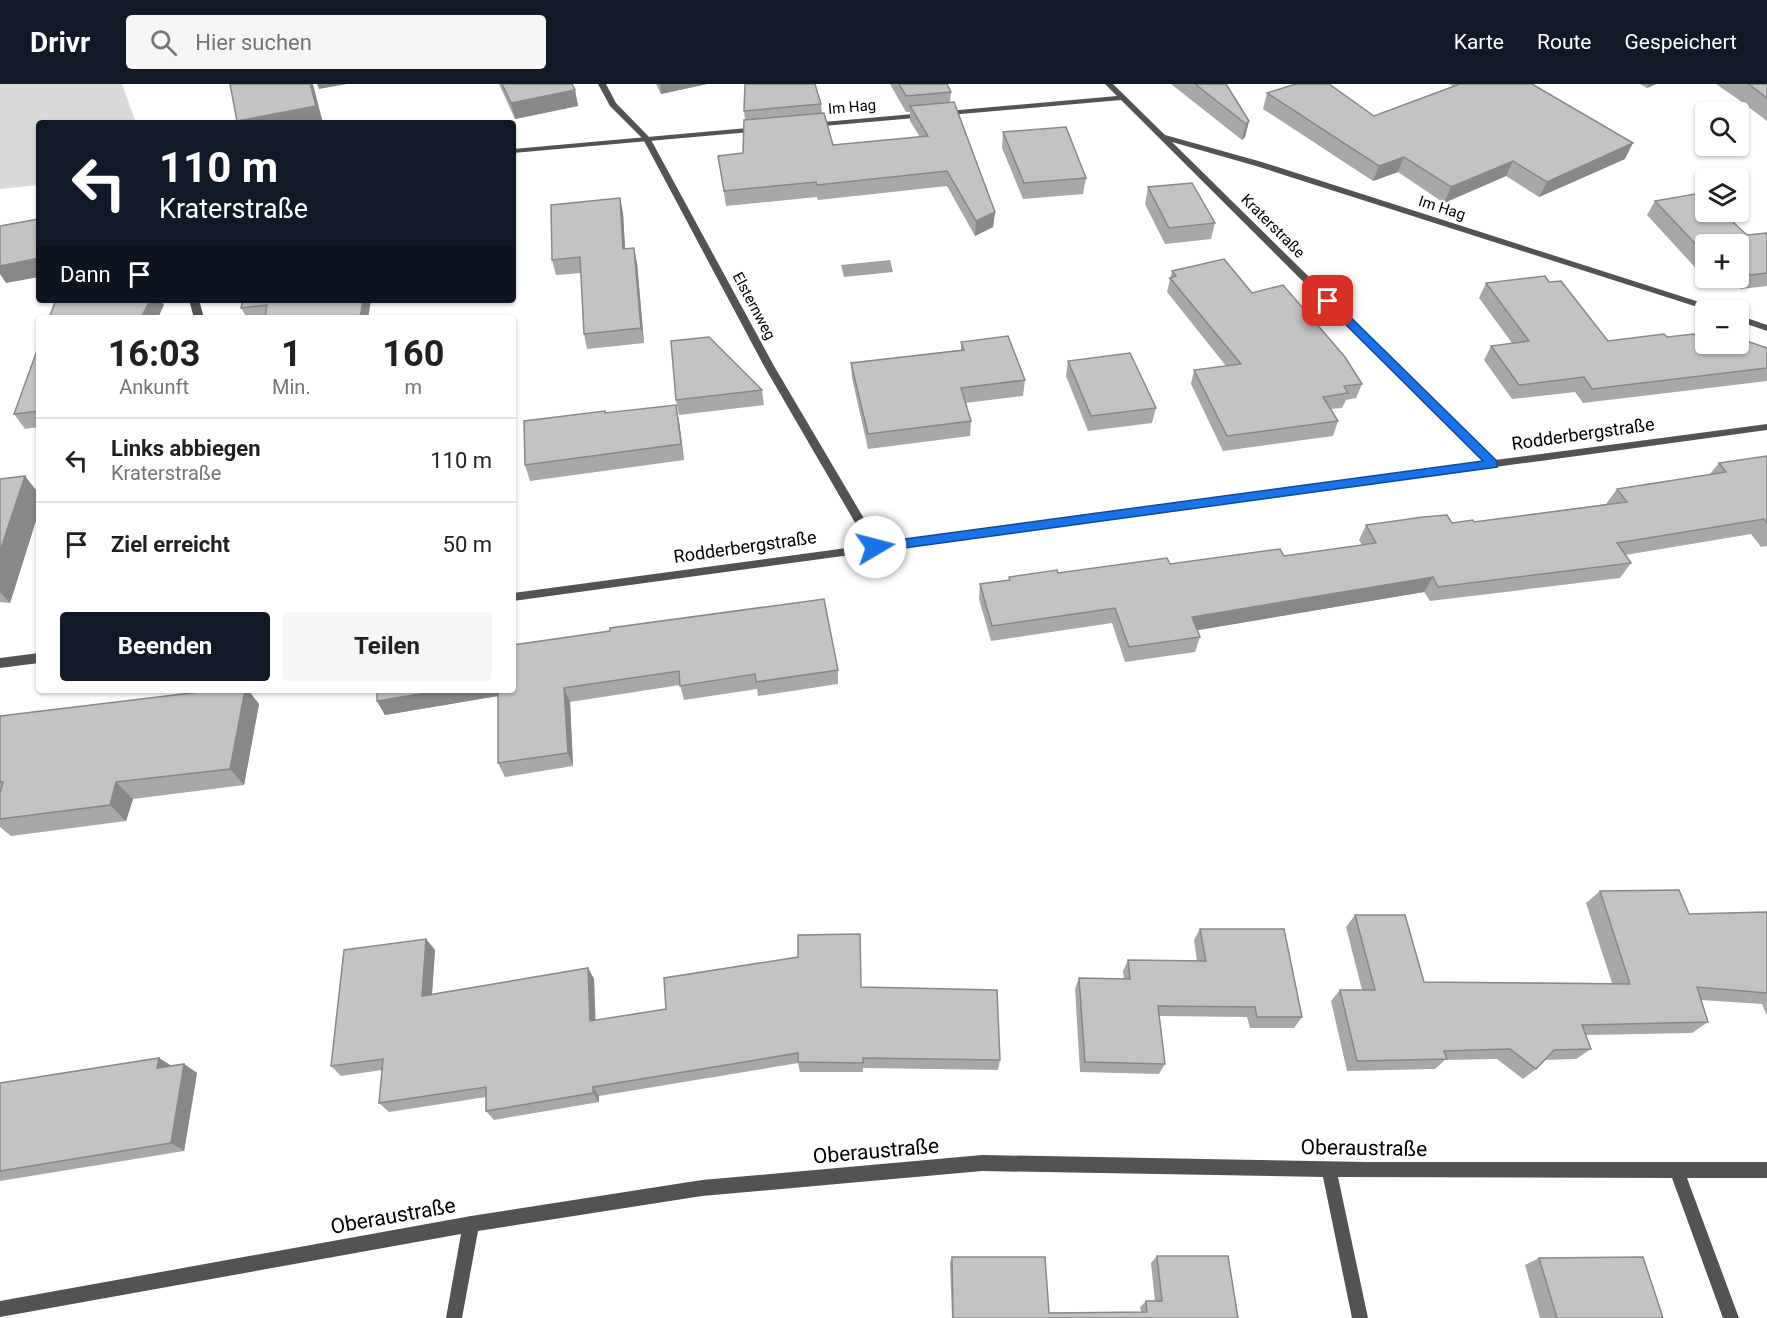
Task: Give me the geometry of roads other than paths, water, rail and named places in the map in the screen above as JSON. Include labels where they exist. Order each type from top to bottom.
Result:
[{"type":"street","name":"Elsternweg","points":[[602,84],[613,104],[646,138],[770,366],[875,547]]},
{"type":"street","name":"Kraterstraße","points":[[1109,84],[1493,464]]},
{"type":"street","name":"Im Hag","points":[[808,126],[1122,98]]},
{"type":"street","points":[[516,151],[773,128]]},
{"type":"street","name":"Im Hag","points":[[1161,136],[1259,164],[1695,304]]},
{"type":"street","points":[[1749,322],[1767,328]]},
{"type":"street","name":"Rodderbergstraße","points":[[516,597],[1767,427]]},
{"type":"street","points":[[0,663],[36,658]]},
{"type":"street","name":"Oberaustraße","points":[[0,1309],[471,1224],[702,1188],[982,1163],[1329,1169],[1767,1170]]},
{"type":"street","points":[[1329,1169],[1360,1318]]},
{"type":"street","points":[[1677,1171],[1731,1318]]},
{"type":"street","points":[[454,1318],[471,1224]]}]
